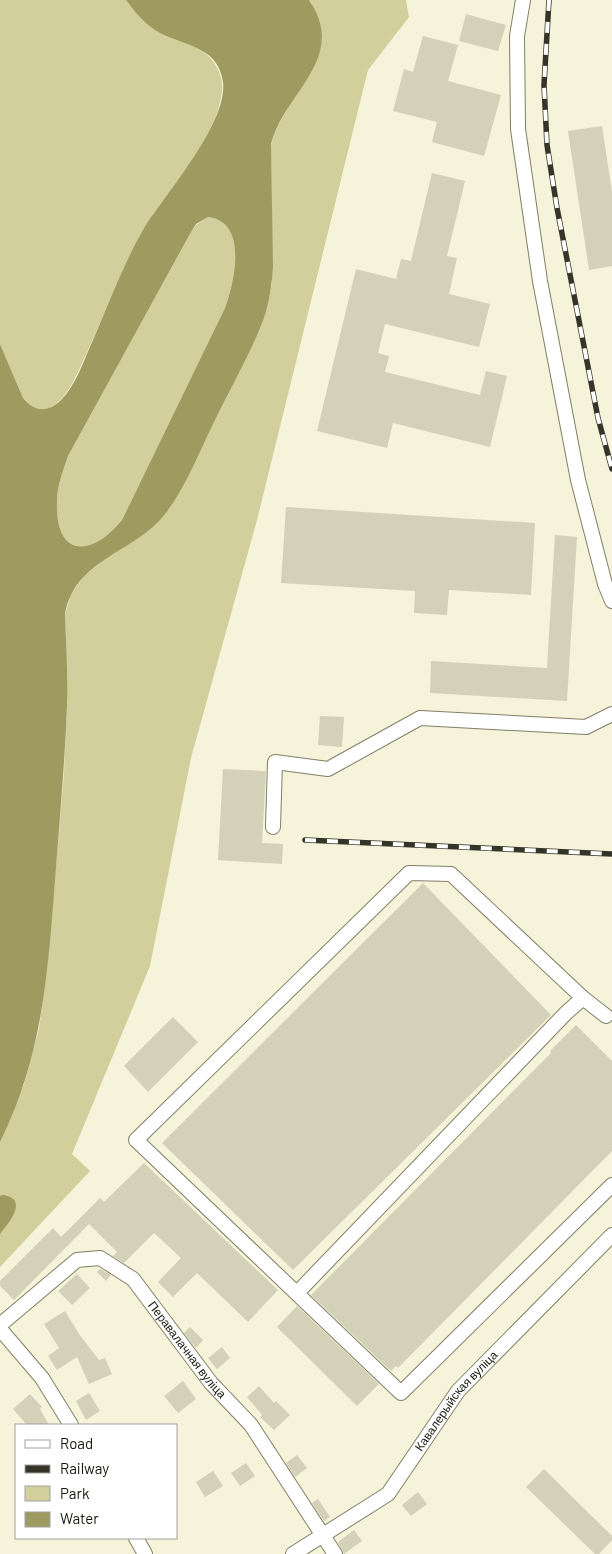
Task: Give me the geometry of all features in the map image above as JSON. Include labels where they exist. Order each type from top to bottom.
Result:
[{"type":"street","points":[[523,0],[517,36],[518,128],[540,282],[578,480],[605,584],[612,601]]},
{"type":"street","points":[[273,828],[275,762],[328,769],[420,718],[586,727],[612,714]]},
{"type":"street","points":[[610,1016],[583,998],[451,874],[409,873],[136,1140],[401,1393],[612,1185]]},
{"type":"street","points":[[297,1294],[566,1013],[583,998]]},
{"type":"street","name":"Кавалерыйская вуліца","points":[[293,1554],[388,1494],[458,1391],[612,1236]]},
{"type":"street","name":"Перавалачная вуліца","points":[[0,1324],[77,1260],[100,1258],[133,1279],[211,1383],[251,1426],[335,1554]]},
{"type":"street","points":[[0,1330],[42,1378],[70,1424]]},
{"type":"street","points":[[137,1539],[145,1554]]},
{"type":"green space","points":[[0,0],[126,0],[142,20],[201,49],[220,73],[222,85],[218,110],[211,128],[201,147],[152,217],[132,251],[73,382],[58,402],[45,409],[38,409],[30,405],[23,398],[0,344]]},
{"type":"green space","points":[[309,0],[406,0],[409,17],[368,70],[257,520],[191,758],[150,966],[72,1154],[90,1171],[0,1267],[0,1142],[24,1084],[39,1029],[47,969],[64,773],[67,704],[65,615],[71,594],[84,576],[101,562],[146,532],[169,509],[266,312],[272,283],[271,145],[275,131],[288,108],[312,4]]},
{"type":"green space","points":[[208,217],[221,221],[229,230],[234,241],[234,270],[225,308],[122,520],[98,541],[87,546],[77,546],[69,542],[62,533],[58,520],[58,490],[68,456],[191,232],[196,225]]},
{"type":"water","points":[[126,0],[309,0],[319,21],[322,40],[318,58],[310,75],[288,108],[271,144],[273,273],[266,312],[255,340],[190,474],[175,500],[159,521],[146,532],[90,571],[70,597],[65,615],[67,706],[65,746],[47,974],[42,1008],[27,1075],[0,1142],[0,344],[23,398],[27,403],[36,408],[46,409],[61,400],[78,375],[135,244],[193,159],[216,118],[222,99],[223,82],[220,70],[214,60],[206,53],[155,30],[143,20]],"holes":[[[208,217],[221,221],[229,230],[234,241],[235,255],[232,284],[225,308],[122,520],[98,541],[87,546],[77,546],[69,542],[62,533],[58,520],[58,490],[68,456],[196,224]]]},
{"type":"water","points":[[0,1196],[10,1197],[15,1201],[16,1206],[12,1218],[0,1234]]},
{"type":"building","points":[[466,14],[506,25],[498,51],[459,41]]},
{"type":"building","points":[[423,36],[458,45],[448,81],[501,95],[484,156],[432,142],[437,122],[393,111],[404,69],[413,72]]},
{"type":"building","points":[[602,126],[612,192],[612,266],[589,270],[568,131]]},
{"type":"building","points":[[432,173],[465,181],[447,256],[457,258],[449,294],[490,304],[479,347],[385,324],[378,353],[389,356],[385,372],[480,395],[486,371],[507,376],[490,447],[393,423],[387,448],[317,431],[356,269],[396,279],[401,259],[411,261]]},
{"type":"building","points":[[286,507],[535,523],[531,595],[449,590],[447,615],[414,613],[415,591],[281,583]]},
{"type":"building","points":[[555,535],[577,537],[567,701],[430,693],[431,661],[547,668]]},
{"type":"building","points":[[320,716],[344,717],[342,747],[318,745]]},
{"type":"building","points":[[223,769],[266,771],[262,843],[283,844],[282,864],[218,860]]},
{"type":"building","points":[[423,883],[551,1015],[293,1270],[162,1143]]},
{"type":"building","points":[[173,1017],[198,1042],[148,1092],[124,1066]]},
{"type":"building","points":[[576,1025],[612,1061],[612,1151],[398,1368],[396,1366],[391,1371],[311,1295],[551,1053],[550,1051]]},
{"type":"building","points":[[144,1163],[278,1290],[248,1322],[197,1273],[173,1297],[158,1282],[181,1258],[154,1233],[124,1263],[113,1256],[117,1252],[89,1224],[14,1300],[0,1286],[0,1281],[53,1228],[61,1237],[100,1198],[104,1202]]},
{"type":"building","points":[[100,1269],[111,1275],[106,1281],[97,1272]]},
{"type":"building","points":[[77,1274],[90,1288],[72,1305],[58,1291]]},
{"type":"building","points":[[297,1306],[379,1384],[357,1406],[277,1327]]},
{"type":"building","points":[[65,1311],[79,1334],[99,1360],[105,1358],[112,1374],[89,1384],[77,1357],[57,1370],[48,1356],[59,1348],[44,1324]]},
{"type":"building","points":[[190,1327],[203,1340],[196,1348],[184,1333]]},
{"type":"building","points":[[222,1347],[230,1358],[217,1369],[208,1358]]},
{"type":"building","points":[[183,1381],[196,1399],[178,1413],[164,1396]]},
{"type":"building","points":[[259,1386],[274,1403],[276,1401],[290,1415],[274,1430],[260,1417],[262,1415],[247,1397]]},
{"type":"building","points":[[89,1393],[100,1411],[86,1420],[76,1401]]},
{"type":"building","points":[[30,1394],[42,1407],[40,1409],[48,1424],[26,1424],[13,1409]]},
{"type":"building","points":[[297,1455],[307,1468],[295,1477],[286,1463]]},
{"type":"building","points":[[246,1463],[255,1476],[240,1486],[231,1473]]},
{"type":"building","points":[[544,1469],[612,1536],[612,1540],[599,1554],[595,1554],[526,1487]]},
{"type":"building","points":[[213,1471],[223,1486],[205,1497],[196,1482]]},
{"type":"building","points":[[418,1492],[427,1504],[411,1516],[402,1505]]},
{"type":"building","points":[[318,1499],[330,1517],[324,1521],[312,1503]]},
{"type":"building","points":[[354,1530],[362,1541],[344,1554],[338,1542]]},
{"type":"railway","points":[[549,0],[544,85],[547,145],[557,208],[598,418],[612,469]]},
{"type":"railway","points":[[305,840],[612,854]]}]
